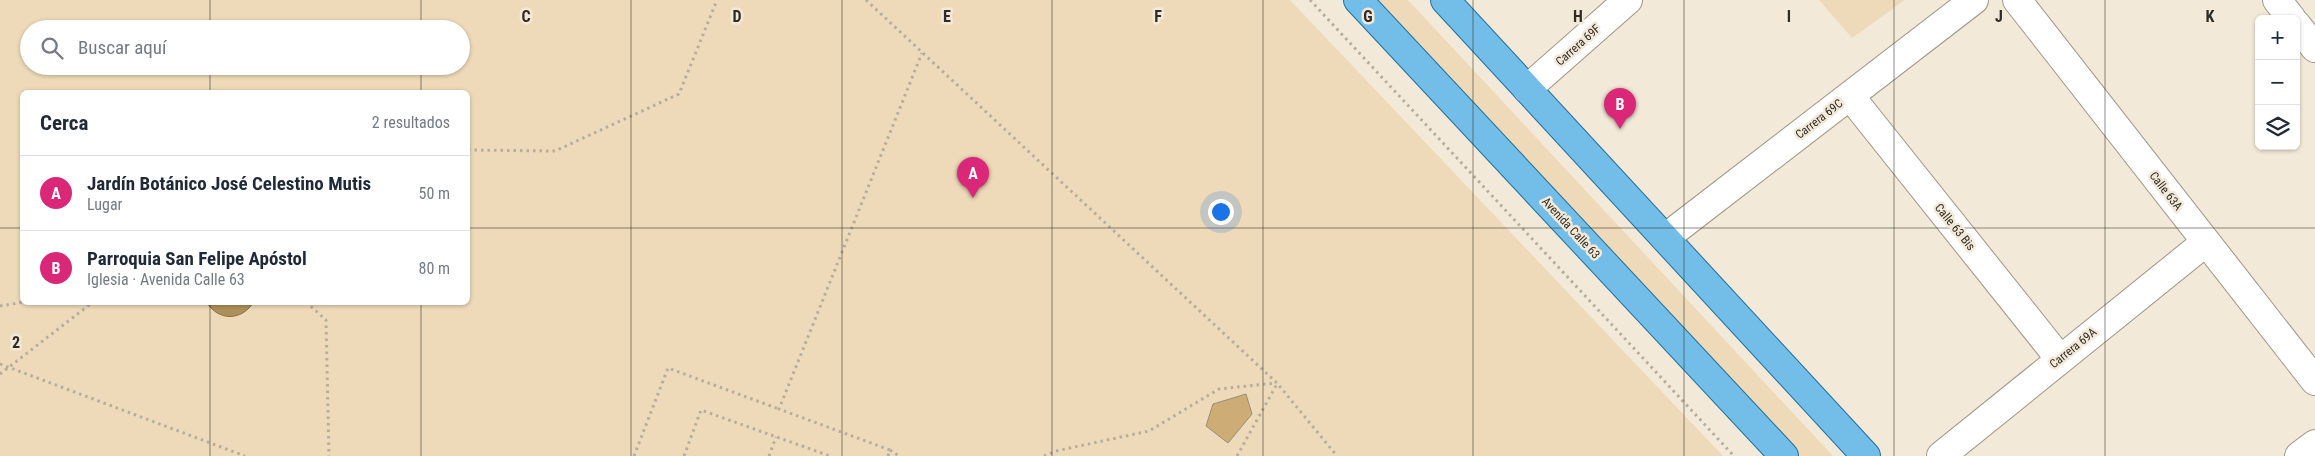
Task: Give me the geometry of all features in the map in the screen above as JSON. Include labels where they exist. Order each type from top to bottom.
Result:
[{"type":"main road","name":"Avenida Calle 63","points":[[1358,0],[1784,456]]},
{"type":"main road","points":[[1445,0],[1866,456]]},
{"type":"street","name":"Carrera 69F","points":[[1527,89],[1628,0]]},
{"type":"street","name":"Carrera 69C","points":[[1665,238],[1974,0]]},
{"type":"street","name":"Calle 63A","points":[[2017,0],[2315,381]]},
{"type":"street","points":[[2277,0],[2289,15]]},
{"type":"street","points":[[2300,29],[2315,48]]},
{"type":"street","name":"Calle 63 Bis","points":[[1850,96],[2060,359]]},
{"type":"street","name":"Carrera 69A","points":[[1941,456],[2206,242]]},
{"type":"street","points":[[2299,456],[2315,444]]},
{"type":"path","points":[[470,150],[555,151],[679,94],[717,0]]},
{"type":"path","points":[[866,0],[1277,383],[1337,456]]},
{"type":"path","points":[[1310,0],[1734,456]]},
{"type":"path","points":[[779,409],[922,53]]},
{"type":"path","points":[[0,306],[20,303]]},
{"type":"path","points":[[0,374],[89,305]]},
{"type":"path","points":[[309,305],[326,320],[329,456]]},
{"type":"path","points":[[0,364],[245,456]]},
{"type":"path","points":[[634,456],[668,368],[890,450],[899,456]]},
{"type":"path","points":[[1044,456],[1056,451],[1149,431],[1218,389],[1277,383]]},
{"type":"path","points":[[1237,456],[1277,383]]},
{"type":"path","points":[[684,456],[700,410],[830,456]]},
{"type":"path","points":[[769,456],[776,437]]},
{"type":"path","points":[[227,456],[229,450]]},
{"type":"path","points":[[888,456],[890,450]]},
{"type":"shaded area","points":[[0,0],[1290,0],[1723,456],[0,456]]},
{"type":"shaded area","points":[[1375,0],[1408,0],[1833,456],[1797,456]]},
{"type":"shaded area","points":[[1819,0],[1905,0],[1852,38]]},
{"type":"shaded area","points":[[209,305],[251,305],[242,313],[230,317],[224,316]]},
{"type":"building","points":[[1246,394],[1252,414],[1228,443],[1206,426],[1213,404]]},
{"type":"place","name":"Parroquia San Felipe Apóstol","points":[[1620,129]]},
{"type":"place","name":"Jardín Botánico José Celestino Mutis","points":[[973,198]]}]
